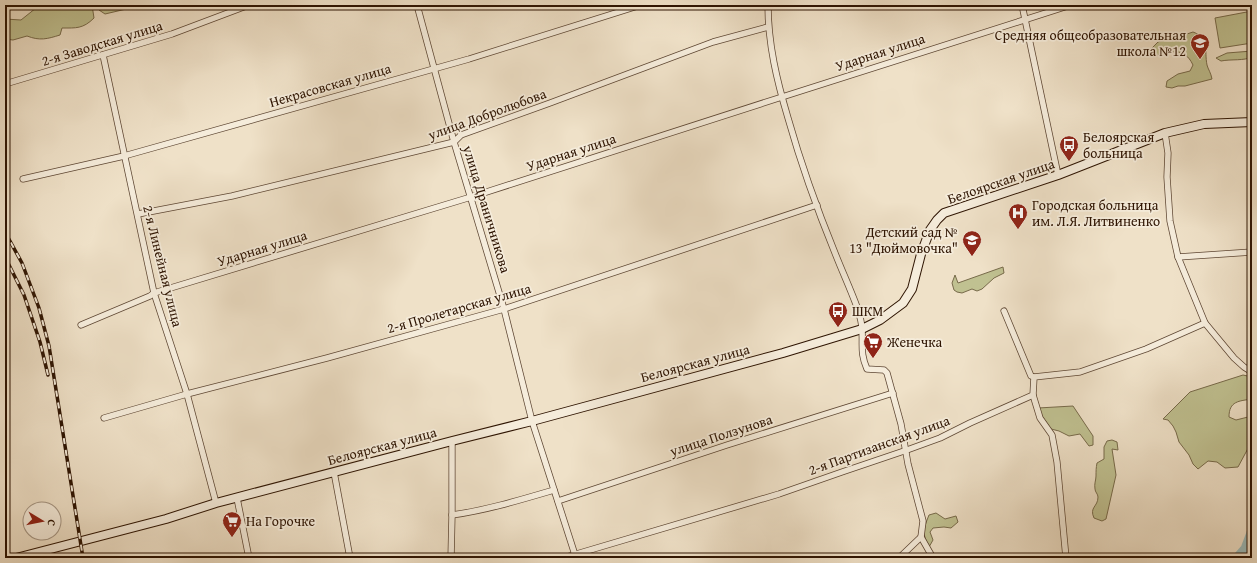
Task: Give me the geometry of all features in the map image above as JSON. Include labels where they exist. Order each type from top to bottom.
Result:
[{"type":"street","name":"2-я Заводская улица","points":[[5,84],[103,56],[172,34],[250,5]]},
{"type":"street","name":"улица Драничникова","points":[[416,5],[454,142],[504,309],[532,421],[576,556]]},
{"type":"street","name":"Некрасовская улица","points":[[23,179],[124,156],[433,69],[641,5]]},
{"type":"street","points":[[768,5],[768,27],[772,53],[782,97],[798,152],[817,206],[857,308],[862,329],[861,352],[867,369],[884,370],[887,373],[907,450],[908,464],[923,521],[921,537],[933,558]]},
{"type":"street","points":[[1022,5],[1026,18],[1058,176]]},
{"type":"street","name":"Ударная улица","points":[[81,325],[150,296],[154,292],[471,197],[1026,18],[1071,5]]},
{"type":"street","name":"улица Добролюбова","points":[[138,214],[232,196],[454,142],[461,135],[550,104],[713,42],[768,27]]},
{"type":"street","name":"2-я Линейная улица","points":[[103,56],[154,292],[187,394],[216,503]]},
{"type":"street","name":"Белоярская улица","points":[[16,558],[166,519],[216,503],[532,421],[783,353],[862,329],[880,320],[903,303],[912,289],[921,254],[930,230],[936,220],[944,213],[1058,176],[1165,133],[1204,124],[1252,122]]},
{"type":"street","points":[[1165,133],[1168,153],[1167,177],[1170,221],[1178,257],[1205,323],[1234,358],[1252,372]]},
{"type":"street","name":"2-я Пролетарская улица","points":[[104,418],[187,394],[327,358],[504,309],[817,206]]},
{"type":"street","points":[[1178,257],[1252,252]]},
{"type":"street","points":[[1004,311],[1031,376],[1034,377],[1080,372],[1146,349],[1205,323]]},
{"type":"street","points":[[1034,377],[1033,395],[1040,418],[1052,435],[1057,462],[1066,558]]},
{"type":"street","name":"улица Ползунова","points":[[558,501],[727,445],[893,393]]},
{"type":"street","name":"2-я Партизанская улица","points":[[563,558],[576,556],[779,494],[907,450],[940,438],[1033,395]]},
{"type":"street","points":[[451,558],[452,441]]},
{"type":"street","points":[[334,472],[350,558]]},
{"type":"street","points":[[452,514],[474,512],[554,490]]},
{"type":"street","points":[[237,498],[249,558]]},
{"type":"street","points":[[898,558],[921,537]]},
{"type":"green space","points":[[56,5],[92,5],[94,18],[83,26],[75,28],[62,28],[60,35],[51,38],[40,39],[27,36],[13,40],[5,39],[5,19],[21,20],[36,8]]},
{"type":"green space","points":[[100,5],[159,5],[154,8],[139,6],[105,14],[99,10]]},
{"type":"green space","points":[[1252,11],[1252,43],[1220,48],[1215,18]]},
{"type":"green space","points":[[1193,32],[1204,41],[1207,65],[1212,79],[1185,86],[1172,88],[1166,87],[1167,81],[1178,74],[1190,71],[1193,65],[1185,55],[1181,53],[1171,52],[1153,56],[1149,51],[1158,42],[1164,40],[1176,40]]},
{"type":"green space","points":[[1252,51],[1252,57],[1245,59],[1221,61],[1216,58],[1227,53]]},
{"type":"green space","points":[[1003,267],[1004,273],[994,278],[982,289],[977,291],[972,289],[962,293],[954,290],[952,283],[955,275],[958,283]]},
{"type":"green space","points":[[1243,375],[1252,377],[1252,399],[1239,401],[1233,405],[1229,412],[1229,417],[1236,420],[1252,416],[1252,441],[1238,467],[1225,468],[1217,462],[1208,461],[1198,469],[1193,464],[1189,455],[1179,442],[1173,426],[1168,420],[1163,419],[1190,392]]},
{"type":"green space","points":[[1073,406],[1093,436],[1093,445],[1089,446],[1080,434],[1069,436],[1051,429],[1038,408]]},
{"type":"green space","points":[[1112,440],[1117,442],[1118,450],[1112,449],[1116,475],[1106,519],[1102,521],[1094,518],[1093,514],[1093,509],[1098,500],[1098,495],[1095,490],[1096,466],[1097,463],[1104,459],[1104,447],[1107,441]]},
{"type":"green space","points":[[936,513],[945,519],[956,516],[958,522],[951,528],[933,528],[930,532],[933,540],[929,547],[924,531],[929,515]]},
{"type":"waterway","points":[[1238,558],[1246,549],[1252,533]]},
{"type":"railway","points":[[5,232],[22,263],[39,308],[49,346],[83,558]]},
{"type":"railway","points":[[5,257],[24,295],[40,342],[48,375]]},
{"type":"place","name":"Средняя общеобразовательная школа №12","points":[[1200,60]]},
{"type":"place","name":"Белоярская больница","points":[[1069,162]]},
{"type":"place","name":"Городская больница им. Л.Я. Литвиненко","points":[[1018,230]]},
{"type":"place","name":"Детский сад № 13 \"Дюймовочка\"","points":[[972,257]]},
{"type":"place","name":"ШКМ","points":[[838,328]]},
{"type":"place","name":"Женечка","points":[[873,359]]},
{"type":"place","name":"На Горочке","points":[[232,538]]}]
